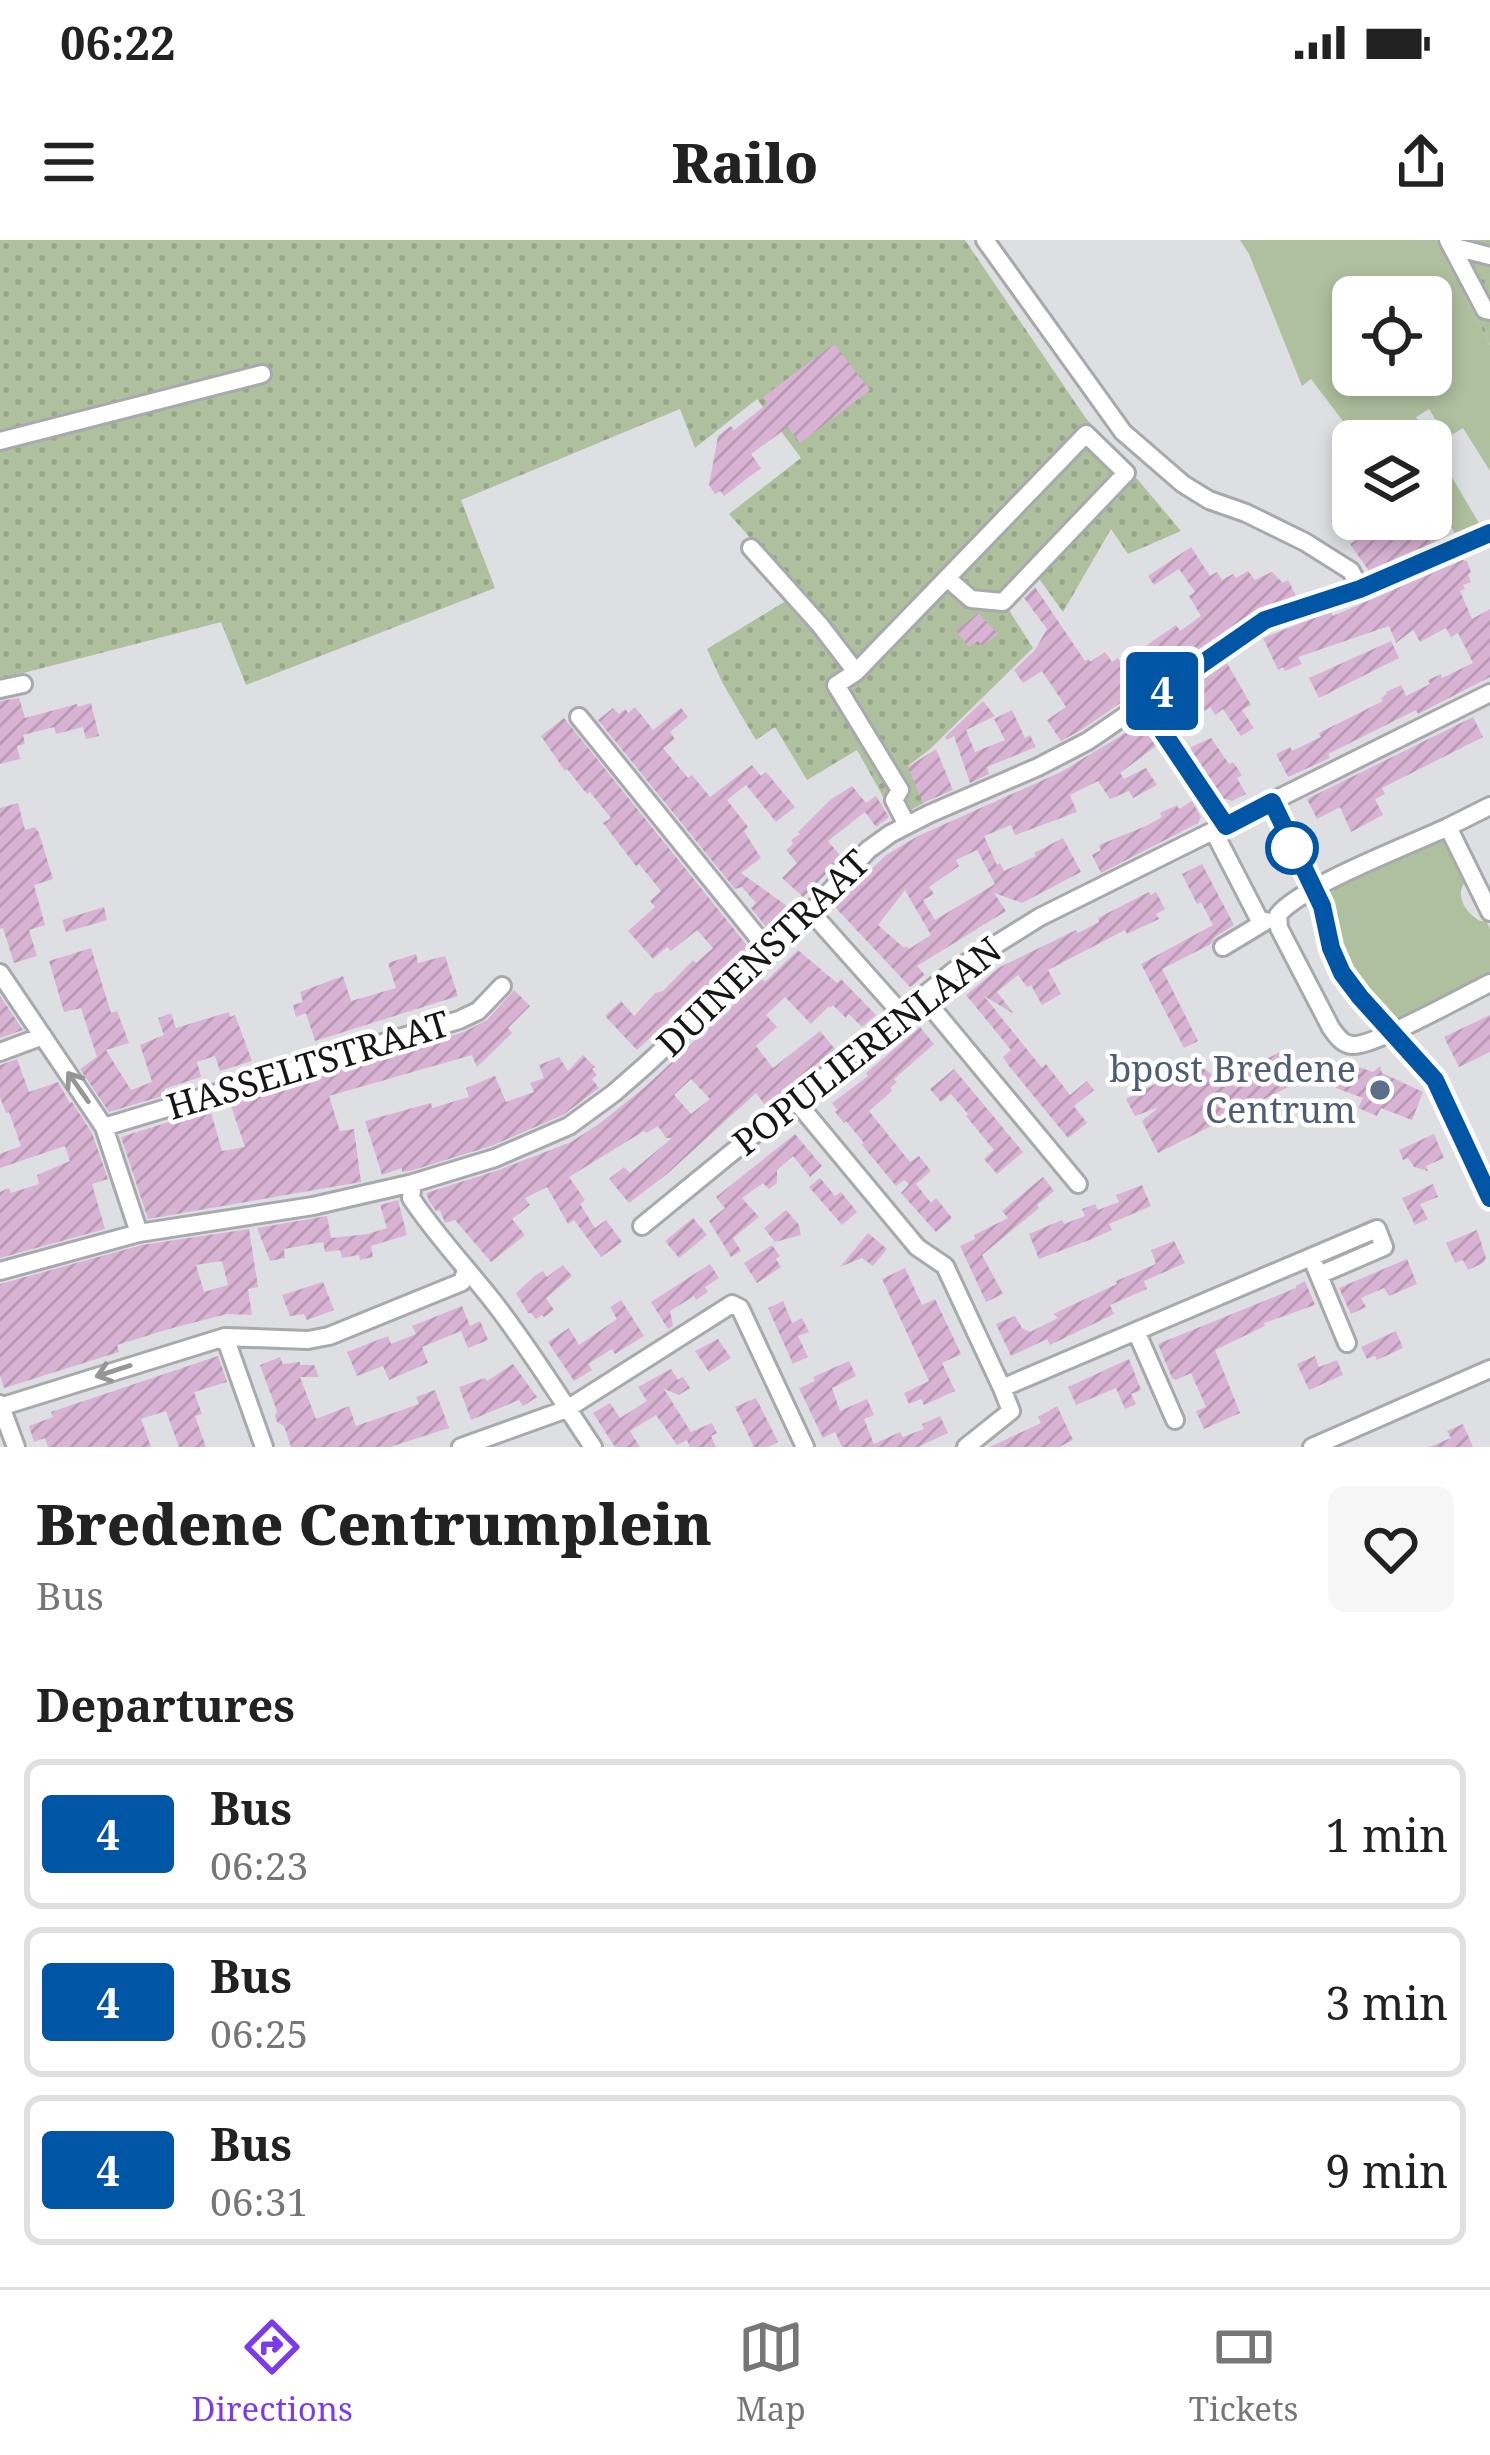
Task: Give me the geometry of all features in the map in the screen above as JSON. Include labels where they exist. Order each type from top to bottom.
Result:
[{"type":"street","points":[[985,240],[1123,432],[1183,484],[1305,542],[1351,571],[1360,589]]},
{"type":"street","points":[[1449,243],[1490,256]]},
{"type":"street","points":[[1449,243],[1485,310],[1490,311]]},
{"type":"street","points":[[0,441],[262,374]]},
{"type":"street","points":[[907,825],[894,800],[900,790],[836,686],[856,672],[1086,434],[1126,473],[1003,602],[971,598],[947,578]]},
{"type":"street","name":"DUINENSTRAAT","points":[[0,1270],[139,1233],[313,1206],[413,1183],[495,1158],[568,1126],[614,1093],[769,951],[868,850],[907,825],[1088,741],[1265,620],[1488,539]]},
{"type":"street","points":[[751,548],[856,672]]},
{"type":"street","points":[[0,689],[23,684]]},
{"type":"street","name":"POPULIERENLAAN","points":[[643,1226],[981,951],[1490,692]]},
{"type":"street","points":[[1144,704],[1269,919],[1280,928],[1337,1038],[1356,1046],[1490,982]]},
{"type":"street","points":[[579,717],[769,951]]},
{"type":"street","points":[[1272,802],[1322,906],[1342,973],[1435,1080],[1490,1198]]},
{"type":"street","points":[[1222,947],[1313,890],[1490,806]]},
{"type":"street","points":[[1448,827],[1490,912]]},
{"type":"street","points":[[811,912],[901,1013]]},
{"type":"street","points":[[0,974],[104,1127],[139,1233]]},
{"type":"street","name":"HASSELTSTRAAT","points":[[104,1127],[459,1020],[478,1011],[502,986]]},
{"type":"street","points":[[922,996],[1078,1184]]},
{"type":"street","points":[[0,1052],[43,1036]]},
{"type":"street","points":[[795,1100],[917,1247],[945,1267],[1011,1411],[966,1447]]},
{"type":"street","points":[[413,1183],[411,1198],[521,1339],[593,1447]]},
{"type":"street","points":[[1002,1388],[1377,1229],[1384,1247],[1319,1275]]},
{"type":"street","points":[[1312,1257],[1347,1343]]},
{"type":"street","points":[[16,1447],[0,1406],[225,1337],[308,1340],[329,1336],[461,1282],[466,1270]]},
{"type":"street","points":[[461,1447],[567,1409],[732,1304],[740,1308],[805,1447]]},
{"type":"street","points":[[1136,1331],[1175,1420]]},
{"type":"street","points":[[225,1337],[265,1447]]},
{"type":"street","points":[[1312,1447],[1490,1370]]},
{"type":"green space","points":[[0,240],[965,240],[1085,417],[1181,531],[1128,554],[1111,529],[1063,612],[1038,577],[1005,604],[1033,648],[908,766],[924,803],[895,818],[857,750],[807,780],[775,727],[756,740],[707,649],[799,593],[729,514],[801,458],[757,399],[695,448],[680,409],[461,500],[495,588],[246,685],[221,622],[0,679]]},
{"type":"green space","points":[[1240,240],[1436,240],[1490,345],[1490,471],[1463,428],[1452,435],[1452,420],[1436,420],[1429,409],[1418,420],[1342,420],[1311,379],[1302,386]]},
{"type":"green space","points":[[1436,240],[1490,240],[1490,345]]},
{"type":"green space","points":[[1452,477],[1479,523],[1455,533],[1452,529]]},
{"type":"green space","points":[[1438,838],[1448,843],[1466,880],[1461,897],[1466,908],[1490,929],[1490,976],[1394,1019],[1366,993],[1348,964],[1330,894],[1336,886]]},
{"type":"building","points":[[834,344],[870,390],[800,443],[788,427],[751,454],[761,468],[724,496],[720,491],[715,494],[709,485],[718,436],[731,426],[734,430],[768,403],[763,397]]},
{"type":"building","points":[[1356,540],[1441,540],[1369,571],[1350,544]]},
{"type":"building","points":[[1191,547],[1210,576],[1217,572],[1222,580],[1248,571],[1255,580],[1272,572],[1283,583],[1288,580],[1296,596],[1258,609],[1061,741],[1047,720],[1066,707],[1042,671],[1023,683],[1014,670],[1035,650],[1047,629],[1024,598],[1035,587],[1085,661],[1105,652],[1112,662],[1118,658],[1121,663],[1176,625],[1180,631],[1201,616],[1189,596],[1195,592],[1179,569],[1154,585],[1148,576]]},
{"type":"building","points":[[1467,561],[1471,582],[1460,591],[1472,619],[1490,609],[1490,677],[1288,777],[1276,754],[1321,737],[1319,733],[1383,701],[1386,692],[1401,685],[1406,696],[1430,684],[1428,680],[1473,663],[1458,633],[1451,637],[1446,628],[1420,642],[1413,630],[1396,643],[1389,626],[1298,657],[1302,664],[1285,671],[1283,667],[1278,670],[1263,638],[1331,611],[1333,616]]},
{"type":"building","points":[[978,613],[998,634],[982,646],[978,641],[969,647],[956,631]]},
{"type":"building","points":[[1391,641],[1399,658],[1319,698],[1309,678]]},
{"type":"building","points":[[1227,663],[1251,705],[1242,710],[1254,728],[1241,736],[1223,709],[1215,715],[1210,707],[1188,723],[1173,700]]},
{"type":"building","points":[[19,698],[25,718],[91,703],[99,736],[86,739],[83,727],[56,734],[54,727],[23,735],[25,744],[17,746],[20,759],[0,764],[0,701]]},
{"type":"building","points":[[983,701],[995,716],[966,730],[975,752],[1005,740],[994,719],[1012,710],[1025,738],[1030,735],[1036,747],[987,767],[989,774],[970,783],[954,736],[945,737]]},
{"type":"building","points":[[635,707],[653,730],[681,708],[688,717],[670,732],[675,739],[663,748],[710,797],[752,765],[761,776],[766,772],[795,807],[776,822],[746,785],[727,800],[748,827],[744,831],[761,858],[741,873],[790,908],[770,927],[751,908],[756,903],[742,887],[735,889],[598,720],[613,708],[619,714]]},
{"type":"building","points":[[1473,717],[1483,737],[1382,788],[1385,794],[1375,799],[1383,815],[1351,832],[1340,807],[1317,819],[1307,799]]},
{"type":"building","points":[[564,718],[750,949],[637,1050],[605,1016],[621,1001],[634,1016],[693,960],[696,963],[713,948],[697,930],[653,959],[628,931],[655,907],[650,901],[661,891],[603,823],[611,818],[565,771],[541,736]]},
{"type":"building","points":[[1137,726],[1142,726],[1156,746],[1120,773],[1124,779],[1146,768],[1157,785],[1133,798],[1129,791],[1110,799],[1098,781],[1070,795],[1077,812],[1015,835],[1011,825],[984,836],[1004,871],[1063,838],[1081,872],[1022,903],[994,893],[1006,911],[917,966],[925,975],[910,987],[834,906],[886,855],[918,836],[1061,772]],"holes":[[[977,850],[995,884],[935,920],[923,900],[934,894],[929,887],[959,866],[956,860]],[[905,890],[931,935],[909,949],[878,925]]]},
{"type":"building","points":[[1211,738],[1242,775],[1237,778],[1246,794],[1232,801],[1222,798],[1191,752],[1191,747]]},
{"type":"building","points":[[936,749],[953,790],[923,803],[908,767]]},
{"type":"building","points":[[852,786],[866,803],[876,796],[889,817],[876,827],[865,812],[828,841],[842,858],[803,897],[782,878],[797,863],[786,850],[830,800]]},
{"type":"building","points":[[1192,801],[1201,817],[1198,823],[1101,873],[1092,855],[1101,850],[1099,845]]},
{"type":"building","points":[[18,803],[25,830],[35,827],[39,833],[53,879],[34,885],[45,925],[29,930],[37,956],[14,963],[0,929],[0,808]]},
{"type":"building","points":[[1202,864],[1234,925],[1211,944],[1162,969],[1198,1041],[1184,1048],[1141,964],[1213,925],[1182,874]]},
{"type":"building","points":[[1156,892],[1165,909],[1156,914],[1159,919],[1127,934],[1125,930],[1048,970],[1061,994],[1042,1005],[1031,985],[1027,987],[1018,975],[997,992],[1014,1014],[984,996],[1070,1095],[1087,1081],[1094,1090],[1074,1106],[1087,1123],[1068,1138],[1009,1066],[1003,1057],[1011,1050],[966,995],[1000,967],[1078,933]]},
{"type":"building","points":[[104,907],[107,920],[66,932],[62,920]]},
{"type":"building","points":[[91,948],[111,1013],[117,1011],[129,1043],[106,1050],[131,1090],[152,1082],[140,1045],[164,1035],[158,1018],[171,1013],[176,1028],[229,1012],[230,1017],[235,1015],[252,1061],[220,1071],[215,1056],[197,1062],[201,1077],[164,1089],[166,1095],[109,1112],[80,1069],[97,1057],[81,1008],[64,1012],[49,961]]},
{"type":"building","points":[[798,950],[837,983],[841,979],[876,1015],[862,1027],[833,1005],[811,1024],[785,997],[766,1015],[777,1027],[756,1046],[773,1068],[820,1031],[835,1049],[766,1106],[756,1093],[629,1203],[609,1179],[624,1167],[630,1173],[672,1138],[666,1138],[658,1126],[569,1177],[585,1200],[580,1204],[595,1228],[606,1220],[622,1242],[601,1257],[574,1220],[568,1224],[547,1187],[525,1198],[530,1205],[512,1219],[525,1235],[491,1262],[455,1220],[445,1223],[440,1210],[429,1201],[426,1193],[571,1142],[599,1124],[756,984],[765,982]],"holes":[[[691,1079],[710,1099],[691,1114],[674,1095]]]},
{"type":"building","points":[[416,954],[418,963],[445,956],[458,996],[315,1041],[306,1013],[296,1017],[293,1005],[303,1002],[300,992],[343,976],[351,1001],[396,988],[388,963]]},
{"type":"building","points":[[514,990],[530,1006],[508,1028],[512,1033],[477,1067],[472,1055],[329,1096],[340,1131],[354,1129],[361,1182],[148,1219],[121,1137],[210,1109],[222,1151],[245,1147],[230,1103],[464,1032],[487,1020]]},
{"type":"building","points":[[0,996],[23,1030],[0,1038]]},
{"type":"building","points":[[1490,1015],[1490,1052],[1459,1067],[1444,1037]]},
{"type":"building","points":[[920,1027],[934,1044],[894,1079],[892,1091],[869,1111],[910,1162],[919,1156],[931,1171],[916,1184],[952,1218],[936,1232],[901,1193],[909,1184],[904,1180],[896,1186],[832,1103]]},
{"type":"building","points":[[1280,1052],[1289,1070],[1295,1067],[1302,1080],[1158,1153],[1142,1121],[1159,1107],[1135,1116],[1126,1099],[1198,1062],[1216,1085]]},
{"type":"building","points":[[583,1055],[595,1067],[597,1075],[592,1079],[599,1088],[563,1115],[491,1146],[382,1175],[365,1121],[469,1097],[466,1088],[495,1076],[506,1102],[534,1092],[530,1083],[544,1078],[539,1065],[559,1057],[568,1071]]},
{"type":"building","points":[[17,1059],[29,1092],[58,1082],[92,1133],[108,1179],[92,1184],[105,1229],[0,1258],[0,1192],[39,1184],[37,1175],[70,1161],[65,1146],[0,1168],[0,1154],[21,1146],[0,1097],[0,1065]]},
{"type":"building","name":"bpost Bredene Centrum","points":[[1347,1063],[1373,1072],[1380,1066],[1382,1073],[1423,1092],[1412,1120],[1381,1108],[1377,1116],[1358,1108],[1363,1098],[1336,1088]]},
{"type":"building","points":[[954,1069],[1023,1152],[997,1174],[984,1159],[994,1150],[968,1114],[951,1094],[941,1102],[930,1089]]},
{"type":"building","points":[[795,1134],[822,1166],[810,1177],[793,1156],[777,1170],[777,1183],[769,1189],[763,1183],[742,1198],[759,1217],[733,1238],[741,1251],[731,1257],[709,1221],[725,1208],[716,1197]]},
{"type":"building","points":[[1434,1134],[1444,1158],[1426,1166],[1428,1171],[1414,1167],[1408,1158],[1403,1160],[1399,1150]]},
{"type":"building","points":[[1043,1177],[1054,1191],[982,1255],[1003,1294],[986,1302],[960,1246],[1008,1218],[1002,1211]]},
{"type":"building","points":[[820,1178],[835,1196],[841,1192],[857,1212],[842,1225],[809,1187]]},
{"type":"building","points":[[1433,1184],[1438,1197],[1420,1204],[1428,1219],[1415,1225],[1402,1198]]},
{"type":"building","points":[[1142,1185],[1151,1206],[1109,1224],[1112,1230],[1039,1259],[1029,1234],[1085,1216],[1082,1209],[1095,1204],[1098,1210],[1119,1202],[1116,1195]]},
{"type":"building","points":[[398,1200],[407,1235],[371,1246],[373,1257],[360,1260],[359,1255],[342,1258],[340,1250],[325,1252],[323,1242],[284,1249],[285,1258],[270,1261],[257,1228],[327,1216],[331,1238],[368,1234],[387,1228],[380,1205]]},
{"type":"building","points":[[786,1210],[801,1235],[775,1242],[764,1228]]},
{"type":"building","points":[[693,1218],[707,1235],[679,1258],[665,1241]]},
{"type":"building","points":[[249,1229],[258,1287],[248,1289],[252,1315],[227,1314],[169,1329],[117,1345],[119,1352],[4,1388],[0,1284],[142,1245]],"holes":[[[222,1261],[228,1285],[204,1292],[196,1265]]]},
{"type":"building","points":[[1477,1230],[1486,1258],[1468,1270],[1463,1260],[1455,1263],[1446,1243]]},
{"type":"building","points":[[868,1233],[887,1249],[873,1266],[862,1258],[840,1267]]},
{"type":"building","points":[[1174,1241],[1185,1263],[1144,1281],[1147,1289],[1110,1305],[1114,1314],[1050,1345],[1047,1339],[1011,1356],[996,1324],[1015,1316],[1030,1332],[1058,1318],[1053,1314],[1156,1264],[1151,1250]]},
{"type":"building","points":[[772,1245],[781,1267],[757,1283],[744,1263]]},
{"type":"building","points":[[1407,1259],[1417,1284],[1389,1296],[1384,1288],[1361,1298],[1366,1307],[1351,1314],[1339,1288]]},
{"type":"building","points":[[710,1264],[719,1278],[705,1287],[708,1292],[670,1311],[673,1326],[668,1329],[651,1302]]},
{"type":"building","points":[[563,1265],[572,1276],[546,1298],[554,1310],[536,1319],[516,1293],[537,1274],[543,1271],[547,1277]]},
{"type":"building","points":[[905,1268],[922,1305],[935,1299],[961,1354],[942,1363],[955,1391],[924,1405],[921,1399],[909,1404],[904,1393],[929,1381],[882,1279]]},
{"type":"building","points":[[1305,1281],[1315,1305],[1264,1323],[1215,1350],[1240,1413],[1204,1429],[1196,1411],[1206,1407],[1191,1373],[1172,1378],[1158,1344]]},
{"type":"building","points":[[323,1282],[334,1310],[307,1320],[304,1314],[290,1316],[282,1295]]},
{"type":"building","points":[[621,1300],[644,1336],[588,1364],[592,1370],[574,1381],[548,1342],[569,1328],[579,1345],[617,1319],[610,1307]]},
{"type":"building","points":[[783,1301],[792,1323],[802,1318],[809,1332],[798,1336],[808,1357],[793,1364],[768,1308]]},
{"type":"building","points":[[462,1306],[470,1326],[480,1321],[488,1340],[468,1348],[461,1331],[422,1347],[428,1363],[389,1380],[383,1366],[357,1376],[347,1352],[388,1336],[391,1344],[416,1334],[412,1326]]},
{"type":"building","points":[[1396,1331],[1403,1348],[1377,1360],[1375,1356],[1367,1359],[1361,1347]]},
{"type":"building","points":[[718,1339],[731,1358],[709,1372],[695,1351]]},
{"type":"building","points":[[218,1356],[227,1382],[194,1392],[202,1414],[195,1416],[206,1447],[179,1447],[166,1411],[141,1419],[151,1447],[48,1447],[45,1438],[34,1442],[29,1426],[53,1417],[51,1412]]},
{"type":"building","points":[[1315,1356],[1319,1367],[1337,1360],[1343,1375],[1309,1390],[1297,1364]]},
{"type":"building","points":[[280,1357],[283,1364],[314,1365],[319,1377],[300,1377],[316,1419],[349,1406],[356,1426],[419,1404],[416,1397],[435,1390],[449,1428],[390,1447],[291,1447],[284,1426],[277,1422],[260,1365]]},
{"type":"building","points":[[1129,1359],[1141,1390],[1131,1394],[1136,1404],[1125,1409],[1116,1388],[1076,1405],[1068,1387]]},
{"type":"building","points":[[849,1361],[856,1376],[832,1388],[840,1411],[867,1399],[874,1415],[864,1419],[874,1444],[900,1432],[903,1437],[924,1429],[922,1424],[940,1416],[948,1433],[918,1447],[842,1447],[835,1432],[823,1438],[799,1388]]},
{"type":"building","points":[[513,1364],[537,1397],[523,1406],[519,1400],[471,1420],[459,1387],[487,1381]]},
{"type":"building","points":[[671,1369],[690,1388],[679,1395],[664,1389],[691,1432],[712,1423],[716,1447],[690,1447],[687,1440],[677,1445],[656,1415],[630,1431],[640,1447],[615,1447],[593,1413],[610,1403],[620,1418],[647,1401],[638,1387]]},
{"type":"building","points":[[756,1398],[778,1442],[768,1447],[754,1447],[735,1407]]},
{"type":"building","points":[[1057,1406],[1073,1440],[1059,1447],[990,1447],[1041,1423],[1038,1417]]},
{"type":"building","points":[[1463,1424],[1473,1447],[1429,1447],[1451,1438],[1447,1431]]},
{"type":"bus line","name":"4","points":[[1490,533],[1360,589],[1265,620],[1144,704],[1226,826],[1272,802],[1322,906],[1342,973],[1435,1080],[1490,1198]]},
{"type":"place","name":"bpost Bredene Centrum","points":[[1380,1090]]}]
